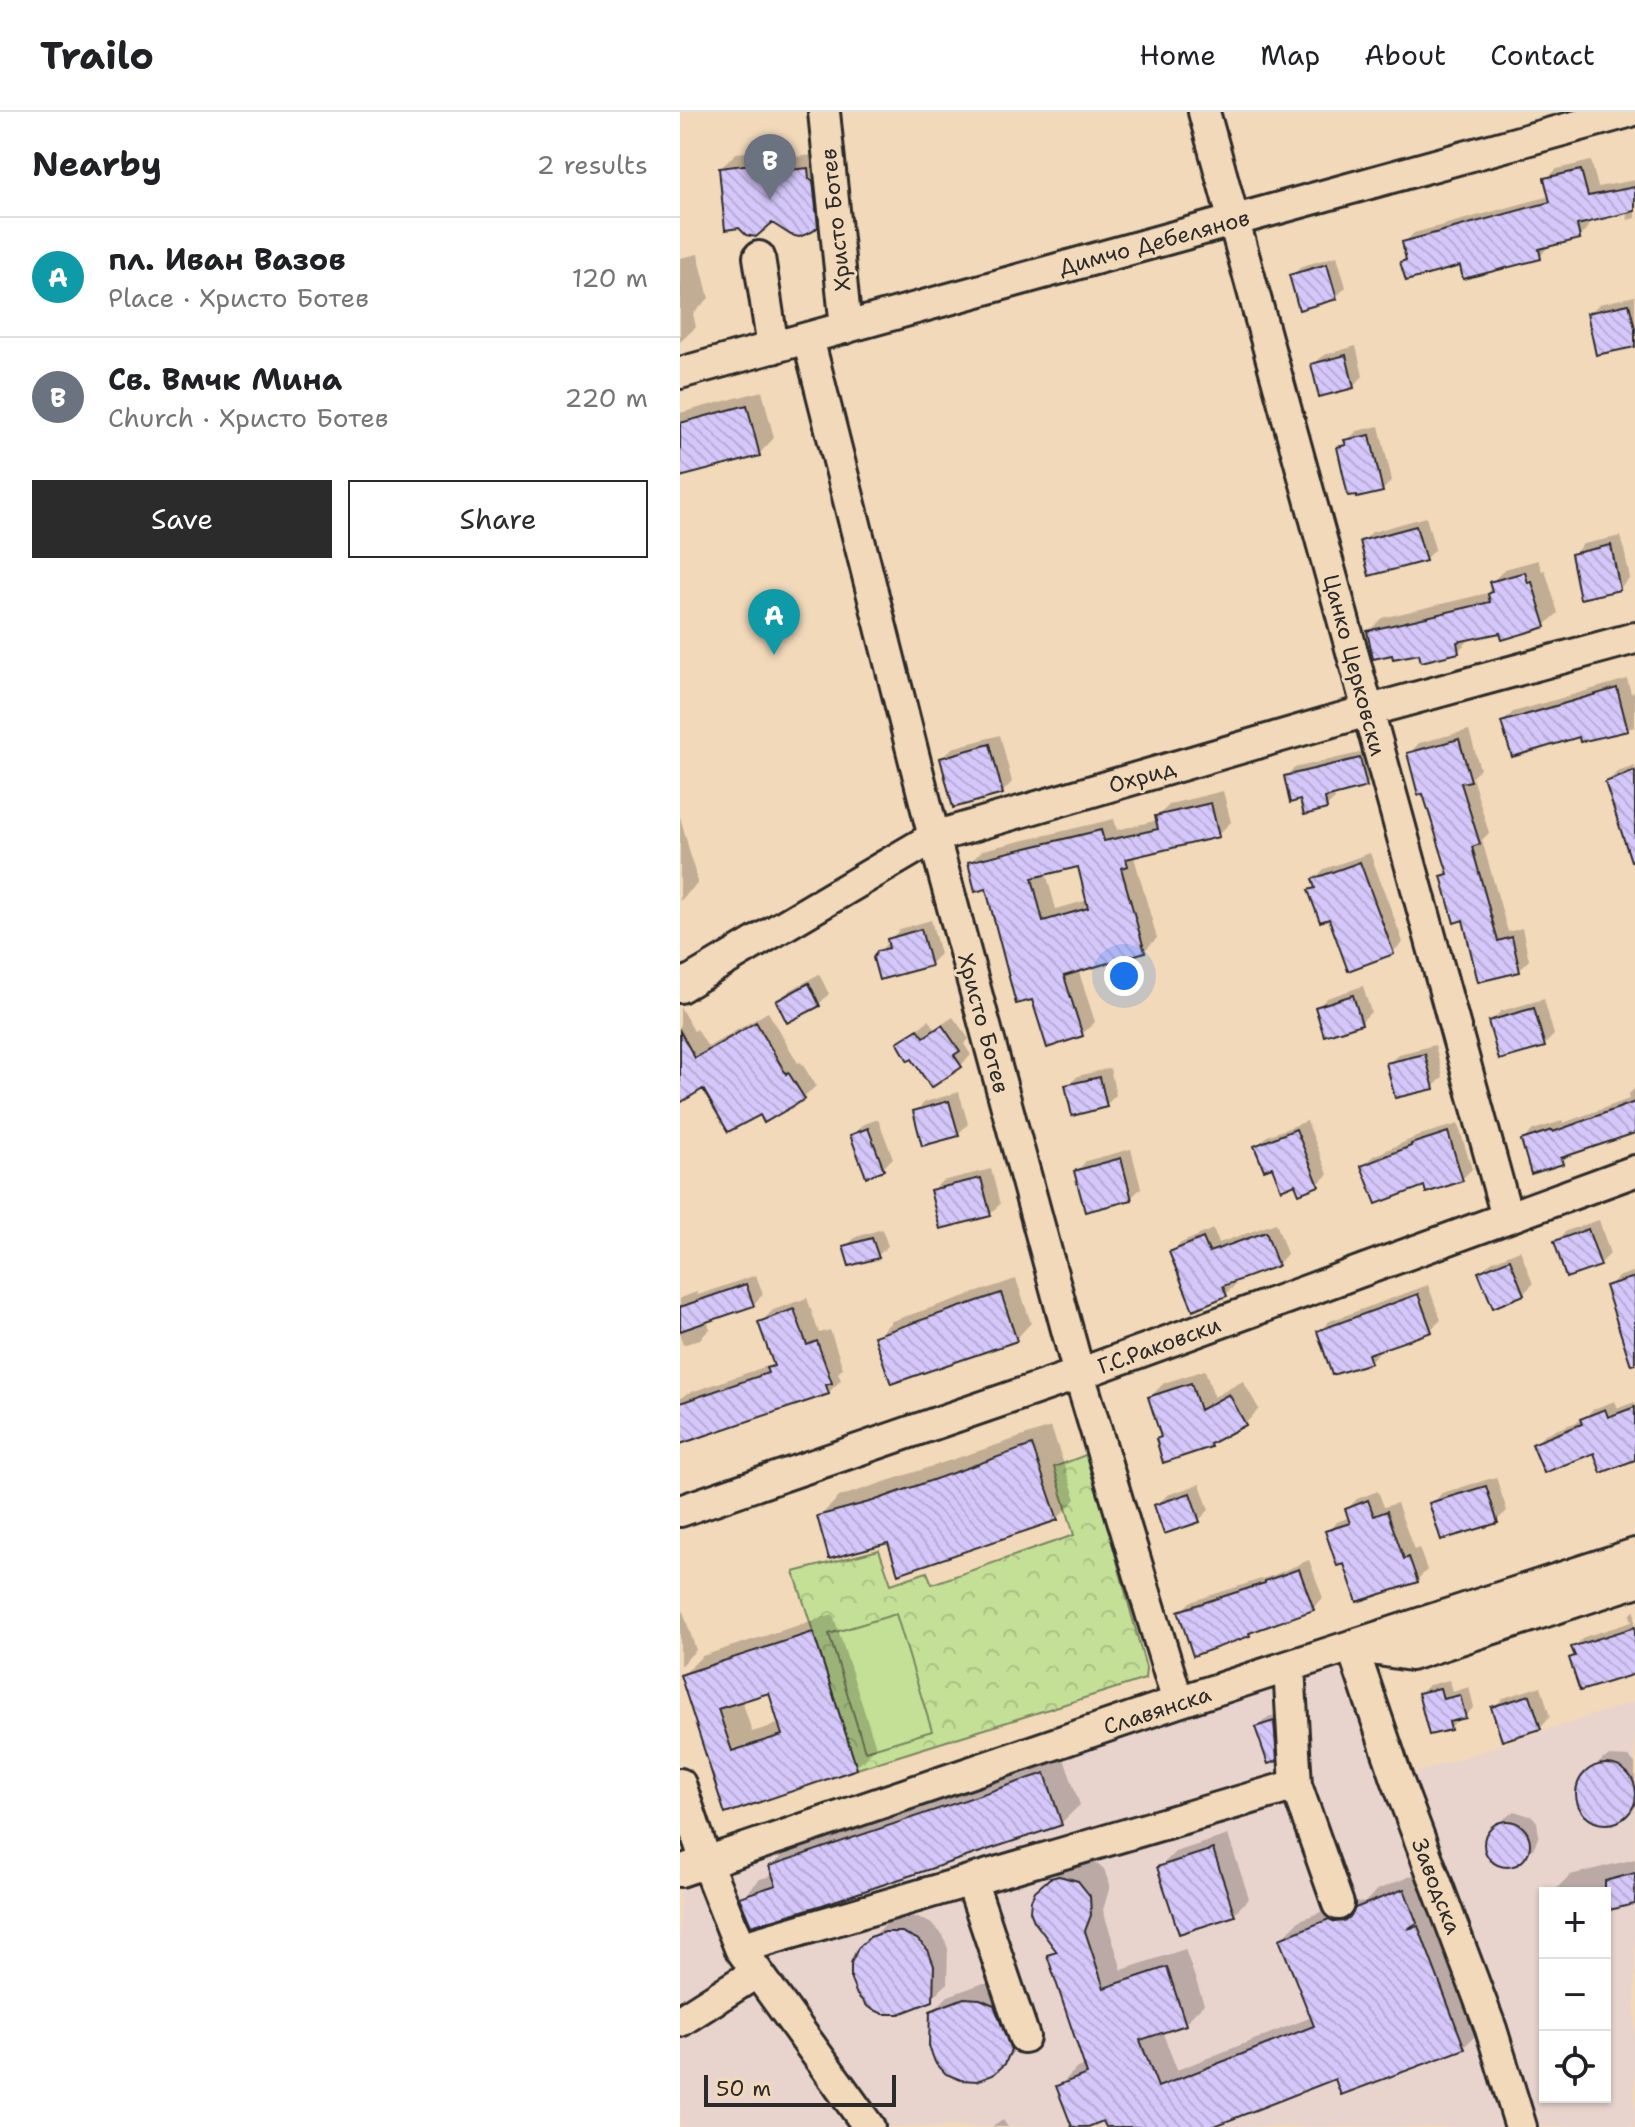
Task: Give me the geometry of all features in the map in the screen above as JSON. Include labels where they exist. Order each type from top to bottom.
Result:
[{"type":"street","name":"Христо Ботев","points":[[824,112],[846,328]]},
{"type":"street","name":"Цанко Церковски","points":[[1204,112],[1507,1217]]},
{"type":"street","name":"Димчо Дебелянов","points":[[680,373],[1628,112]]},
{"type":"street","points":[[759,257],[773,348]]},
{"type":"street","name":"Христо Ботев","points":[[808,338],[934,837],[1079,1374],[1178,1702]]},
{"type":"street","name":"Охрид","points":[[680,987],[934,837],[1367,711],[1635,638]]},
{"type":"street","name":"Г.С.Раковски","points":[[680,1511],[1079,1374],[1635,1171]]},
{"type":"street","name":"Славянска","points":[[693,1867],[1178,1702],[1635,1554]]},
{"type":"street","points":[[1352,1646],[1411,1655],[1635,1582]]},
{"type":"street","name":"Заводска","points":[[1352,1646],[1397,1779],[1491,2029],[1521,2127]]},
{"type":"street","points":[[1289,1667],[1296,1785],[1338,1904]]},
{"type":"street","points":[[680,1784],[693,1867],[749,1960],[869,2127]]},
{"type":"street","points":[[680,2021],[749,1960],[971,1880],[1296,1785]]},
{"type":"street","points":[[971,1880],[1024,2037]]},
{"type":"shaded area","points":[[1352,1646],[1397,1779],[1635,1701],[1635,2127],[680,2127],[680,1871]]},
{"type":"green space","points":[[1088,1454],[1146,1668],[1145,1679],[857,1769],[794,1572],[879,1550],[891,1584],[927,1572],[932,1584],[1074,1535],[1054,1467]]},
{"type":"green space","points":[[896,1614],[932,1731],[865,1751],[829,1634]]},
{"type":"building","points":[[760,163],[761,173],[808,168],[809,178],[813,181],[818,227],[812,232],[799,237],[772,223],[756,237],[746,235],[739,228],[725,230],[719,168]]},
{"type":"building","points":[[1581,170],[1588,196],[1635,187],[1635,211],[1577,225],[1580,239],[1539,249],[1541,259],[1463,279],[1460,266],[1406,281],[1400,262],[1406,260],[1402,242],[1550,202],[1544,178]]},
{"type":"building","points":[[1327,264],[1337,299],[1299,310],[1289,275]]},
{"type":"building","points":[[1629,304],[1635,328],[1635,347],[1596,355],[1587,313]]},
{"type":"building","points":[[1346,355],[1354,388],[1319,397],[1311,364]]},
{"type":"building","points":[[747,405],[760,456],[680,477],[680,423]]},
{"type":"building","points":[[1370,435],[1383,492],[1357,498],[1357,495],[1348,496],[1337,447],[1346,445],[1344,440]]},
{"type":"building","points":[[1416,526],[1426,561],[1369,576],[1360,541]]},
{"type":"building","points":[[1611,545],[1620,590],[1580,599],[1571,554]]},
{"type":"building","points":[[1525,572],[1528,583],[1532,582],[1546,627],[1502,640],[1500,633],[1457,642],[1459,653],[1421,662],[1419,654],[1373,659],[1367,631],[1490,602],[1488,594],[1492,592],[1489,582]]},
{"type":"building","points":[[1617,688],[1628,731],[1580,742],[1579,737],[1512,757],[1501,722]]},
{"type":"building","points":[[1459,739],[1471,781],[1461,783],[1480,844],[1472,847],[1498,941],[1512,937],[1520,972],[1478,982],[1463,920],[1454,923],[1441,876],[1448,874],[1423,794],[1418,795],[1407,753]]},
{"type":"building","points":[[990,744],[1003,794],[953,808],[940,758]]},
{"type":"building","points":[[1360,758],[1367,787],[1325,798],[1327,809],[1304,815],[1300,800],[1290,803],[1284,776]]},
{"type":"building","points":[[1635,771],[1635,860],[1631,861],[1605,782]]},
{"type":"building","points":[[1211,803],[1219,837],[1126,859],[1128,866],[1121,868],[1145,952],[1064,976],[1083,1036],[1047,1048],[1032,1000],[1016,1004],[986,889],[975,892],[968,862],[1101,830],[1104,841],[1158,829],[1155,816]],"holes":[[[1078,867],[1088,908],[1043,921],[1032,878]]]},
{"type":"building","points":[[1360,862],[1394,954],[1348,971],[1329,919],[1320,922],[1308,890],[1315,888],[1312,879]]},
{"type":"building","points":[[921,929],[931,966],[879,980],[873,958],[877,951],[889,948],[887,939]]},
{"type":"building","points":[[809,983],[820,1006],[787,1023],[776,1001]]},
{"type":"building","points":[[1353,995],[1362,1024],[1324,1036],[1315,1007]]},
{"type":"building","points":[[1534,1008],[1545,1047],[1499,1060],[1488,1021]]},
{"type":"building","points":[[756,1022],[786,1074],[788,1072],[805,1099],[764,1123],[760,1115],[728,1132],[703,1089],[680,1103],[680,1031],[695,1058]]},
{"type":"building","points":[[942,1025],[960,1051],[954,1055],[962,1067],[931,1088],[912,1059],[908,1061],[897,1042],[918,1029],[924,1037]]},
{"type":"building","points":[[1425,1054],[1434,1089],[1395,1098],[1386,1063]]},
{"type":"building","points":[[1100,1077],[1107,1107],[1072,1116],[1065,1085]]},
{"type":"building","points":[[949,1101],[959,1136],[922,1146],[913,1111]]},
{"type":"building","points":[[1635,1102],[1635,1133],[1561,1158],[1563,1164],[1531,1174],[1521,1140],[1553,1132]]},
{"type":"building","points":[[868,1128],[884,1170],[866,1177],[850,1135]]},
{"type":"building","points":[[1296,1129],[1319,1186],[1299,1194],[1295,1184],[1281,1190],[1272,1167],[1264,1170],[1254,1146]]},
{"type":"building","points":[[1448,1132],[1463,1181],[1426,1193],[1424,1186],[1376,1204],[1361,1166]]},
{"type":"building","points":[[1121,1158],[1132,1200],[1085,1212],[1074,1171]]},
{"type":"building","points":[[981,1178],[991,1216],[940,1229],[930,1190]]},
{"type":"building","points":[[1588,1229],[1601,1266],[1566,1278],[1554,1241]]},
{"type":"building","points":[[1266,1232],[1278,1266],[1223,1286],[1227,1296],[1193,1310],[1169,1252],[1203,1238],[1209,1252]]},
{"type":"building","points":[[872,1238],[879,1258],[849,1266],[843,1246]]},
{"type":"building","points":[[1510,1259],[1524,1295],[1493,1308],[1478,1272]]},
{"type":"building","points":[[1635,1277],[1635,1364],[1631,1365],[1605,1286]]},
{"type":"building","points":[[746,1284],[754,1306],[680,1331],[680,1307]]},
{"type":"building","points":[[1001,1293],[1017,1341],[891,1384],[874,1336]]},
{"type":"building","points":[[1418,1294],[1432,1332],[1368,1354],[1371,1363],[1332,1375],[1317,1331]]},
{"type":"building","points":[[794,1309],[807,1345],[817,1341],[832,1383],[826,1385],[829,1394],[680,1444],[680,1403],[768,1373],[766,1368],[774,1366],[758,1322]]},
{"type":"building","points":[[1191,1383],[1200,1410],[1229,1394],[1246,1425],[1210,1444],[1211,1447],[1163,1463],[1156,1439],[1161,1437],[1148,1397]]},
{"type":"building","points":[[1635,1407],[1635,1460],[1601,1473],[1594,1453],[1544,1473],[1532,1444],[1582,1424],[1580,1419],[1605,1409],[1608,1417]]},
{"type":"building","points":[[1032,1445],[1058,1520],[898,1574],[888,1543],[829,1559],[817,1516],[873,1501]]},
{"type":"building","points":[[1486,1486],[1498,1523],[1441,1540],[1429,1503]]},
{"type":"building","points":[[1190,1493],[1200,1522],[1164,1534],[1154,1505]]},
{"type":"building","points":[[1368,1500],[1374,1516],[1387,1511],[1404,1559],[1409,1557],[1418,1582],[1357,1602],[1344,1564],[1337,1566],[1325,1531],[1350,1523],[1345,1509]]},
{"type":"building","points":[[1299,1569],[1314,1610],[1193,1656],[1178,1611]]},
{"type":"building","points":[[1635,1627],[1635,1674],[1580,1691],[1569,1658],[1575,1656],[1571,1647]]},
{"type":"building","points":[[813,1632],[857,1769],[725,1814],[680,1675]],"holes":[[[769,1693],[782,1735],[732,1751],[718,1709]]]},
{"type":"building","points":[[1440,1688],[1443,1699],[1460,1695],[1466,1718],[1449,1722],[1451,1730],[1429,1735],[1418,1693]]},
{"type":"building","points":[[1530,1695],[1541,1729],[1502,1741],[1491,1707]]},
{"type":"building","points":[[1274,1721],[1277,1761],[1268,1764],[1255,1727]]},
{"type":"building","points":[[1606,1764],[1627,1773],[1636,1794],[1627,1815],[1606,1824],[1585,1815],[1576,1794],[1585,1773]]},
{"type":"building","points":[[1045,1773],[1062,1825],[751,1926],[739,1897],[776,1885],[769,1866]]},
{"type":"building","points":[[1507,1821],[1524,1827],[1530,1844],[1524,1861],[1507,1867],[1490,1861],[1484,1844],[1490,1827]]},
{"type":"building","points":[[1213,1849],[1235,1916],[1179,1934],[1157,1867]]},
{"type":"building","points":[[1635,1873],[1635,1904],[1611,1910],[1611,1887],[1605,1887],[1605,1881]]},
{"type":"building","points":[[1059,1876],[1078,1881],[1090,1896],[1091,1915],[1085,1931],[1104,1988],[1167,1967],[1186,2025],[1140,2040],[1158,2087],[1314,2026],[1279,1939],[1329,1919],[1345,1921],[1355,1908],[1404,1889],[1417,1923],[1407,1929],[1418,1926],[1465,2049],[1341,2095],[1335,2079],[1212,2127],[1106,2127],[1103,2121],[1088,2127],[1072,2127],[1056,2086],[1087,2074],[1047,1955],[1057,1952],[1030,1911],[1035,1891],[1050,1878]]},
{"type":"building","points":[[885,1932],[902,1932],[917,1939],[928,1950],[934,1966],[933,2001],[899,2014],[883,2014],[868,2007],[857,1995],[851,1980],[851,1963],[858,1948],[870,1937]]},
{"type":"building","points":[[964,1998],[980,1999],[994,2005],[1011,2050],[1005,2064],[993,2075],[977,2081],[961,2080],[946,2074],[935,2062],[929,2046],[930,2011]]},
{"type":"place","name":"Св. Вмчк Мина","points":[[770,200]]},
{"type":"place","name":"пл. Иван Вазов","points":[[774,655]]}]
